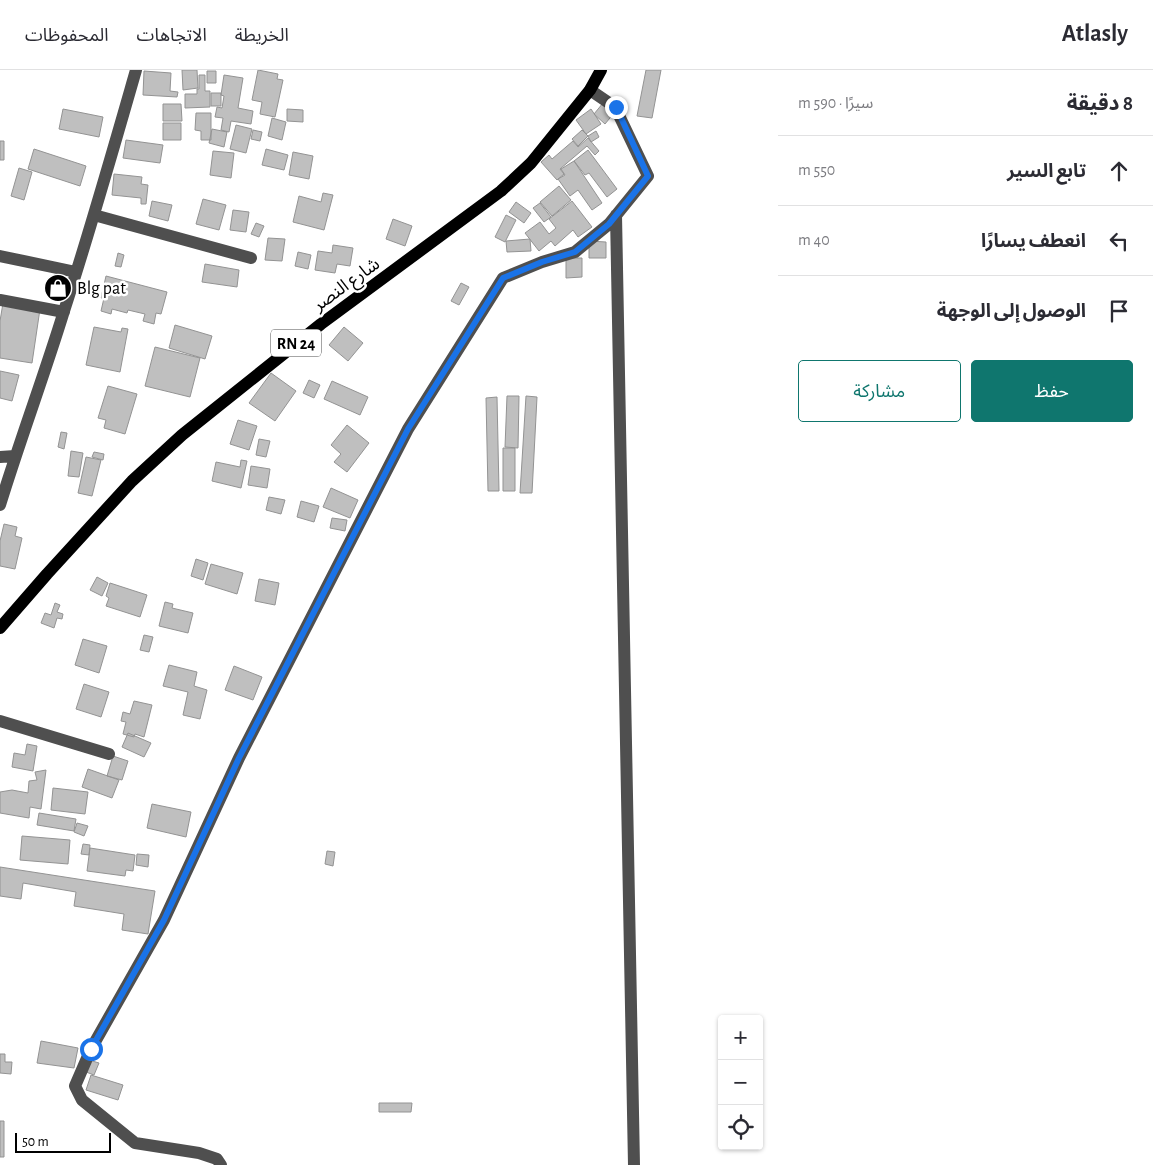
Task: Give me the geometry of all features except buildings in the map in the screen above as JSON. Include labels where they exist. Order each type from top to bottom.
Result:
[{"type":"main road","name":"شارع النصر","points":[[0,628],[132,481],[182,435],[321,324],[501,191],[531,163],[590,90],[600,70]]},
{"type":"street","points":[[0,505],[64,312],[136,70]]},
{"type":"street","points":[[221,1165],[217,1158],[199,1153],[135,1142],[82,1100],[75,1086],[91,1049],[164,920],[239,758],[408,429],[503,278],[542,262],[575,252],[609,224],[648,176],[616,107],[590,90]]},
{"type":"street","points":[[94,215],[251,258]]},
{"type":"street","points":[[616,215],[634,1165]]},
{"type":"street","points":[[0,256],[76,272]]},
{"type":"street","points":[[0,300],[64,312]]},
{"type":"street","points":[[0,457],[15,456]]},
{"type":"street","points":[[0,721],[109,754]]},
{"type":"place","name":"Blg pat","points":[[58,288]]},
{"type":"route","points":[[91,1049],[164,920],[239,758],[408,429],[503,278],[542,262],[575,252],[609,224],[648,176],[616,107]]}]
